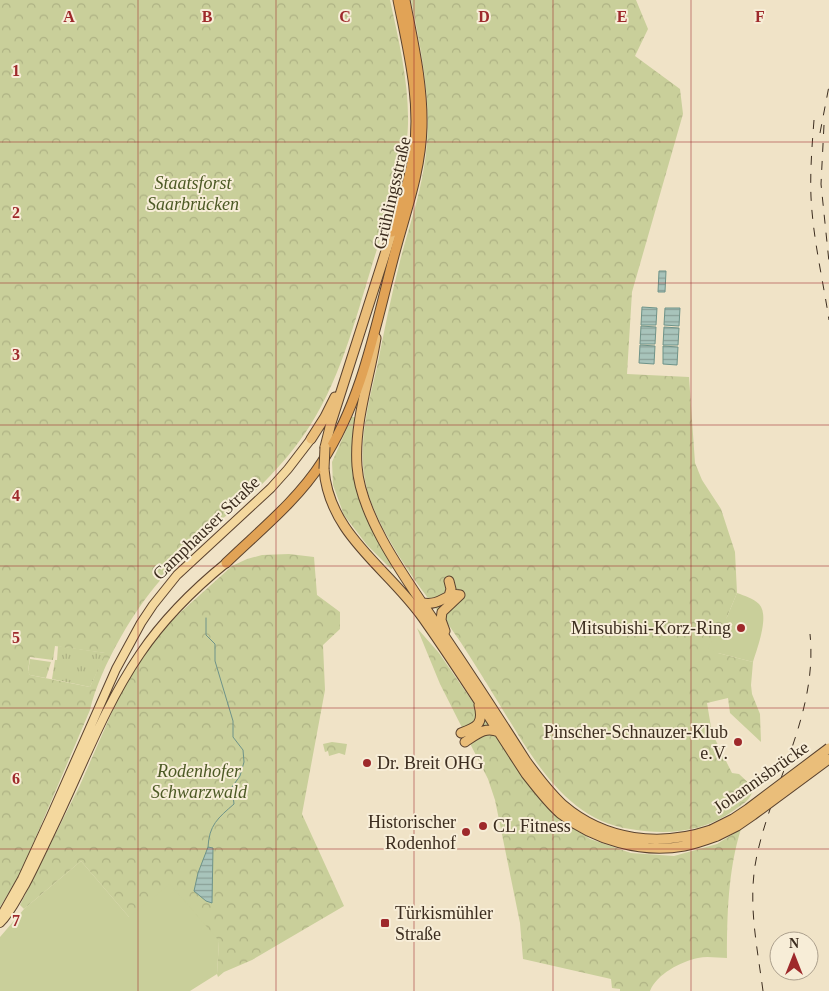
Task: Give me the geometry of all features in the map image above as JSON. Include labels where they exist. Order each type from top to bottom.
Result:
[{"type":"highway","points":[[398,0],[413,76],[416,126],[411,168],[325,447],[325,480],[331,502],[344,527],[414,606],[499,732],[539,785],[562,809],[590,832],[609,840],[636,846],[668,848],[684,846],[714,833]]},
{"type":"highway","name":"Grühlingsstraße","points":[[226,563],[299,492],[322,462],[351,407],[363,370],[414,179],[421,141],[422,110],[419,73],[405,0]]},
{"type":"highway","points":[[382,302],[356,451],[359,482],[366,507],[422,603],[447,639],[539,785]]},
{"type":"highway","name":"Camphauser Straße","points":[[311,439],[334,399],[362,326]]},
{"type":"highway","points":[[449,581],[449,596]]},
{"type":"highway","points":[[422,603],[438,603],[449,596],[460,595],[442,612],[441,620],[447,639]]},
{"type":"highway","points":[[461,734],[472,729],[479,722],[480,712],[477,700]]},
{"type":"highway","points":[[465,742],[484,730],[499,732]]},
{"type":"highway","name":"Johannisbrücke","points":[[714,833],[829,748]]},
{"type":"highway","name":"Johannisbrücke","points":[[714,833],[745,820],[829,758]]},
{"type":"main road","name":"Camphauser Straße","points":[[0,918],[22,879],[116,669],[141,623],[177,575],[265,494],[288,469],[311,439]]},
{"type":"main road","points":[[0,923],[8,915],[35,864],[78,777],[106,714],[141,652],[173,613],[226,563]]},
{"type":"green space","name":"Staatsforst Saarbrücken","points":[[0,0],[390,0],[403,62],[407,93],[408,124],[405,155],[398,186],[333,383],[311,424],[285,459],[252,494],[215,525],[180,559],[155,586],[132,619],[102,675],[90,710],[21,872],[0,907]],"holes":[[[55,646],[105,653],[90,687],[30,675],[28,671],[30,657],[53,660]]]},
{"type":"green space","points":[[411,0],[636,0],[648,29],[635,56],[680,89],[683,114],[632,292],[627,374],[689,377],[695,463],[702,480],[721,509],[735,552],[737,593],[727,617],[718,653],[753,662],[751,685],[752,694],[760,714],[761,742],[730,713],[728,698],[707,703],[712,733],[732,773],[739,774],[754,788],[744,803],[709,824],[670,832],[630,829],[607,823],[586,812],[567,798],[551,781],[522,742],[461,643],[408,570],[375,512],[366,485],[364,470],[363,441],[365,426],[394,287],[419,191],[427,146],[428,125],[425,83]]},
{"type":"green space","points":[[352,417],[355,417],[352,439],[354,478],[365,513],[393,568],[391,569],[367,545],[344,515],[333,485],[332,462]]},
{"type":"green space","name":"Rodenhofer Schwarzwald","points":[[289,554],[314,557],[317,595],[340,612],[340,629],[323,645],[325,690],[302,814],[344,906],[252,960],[224,972],[218,977],[219,941],[129,917],[81,861],[24,909],[20,905],[80,785],[123,687],[145,653],[165,627],[232,566],[262,555]]},
{"type":"green space","name":"Mitsubishi-Korz-Ring","points":[[737,593],[754,600],[762,609],[762,632],[753,662],[718,653],[708,648],[727,617]]},
{"type":"green space","points":[[417,628],[439,653],[536,794],[555,815],[590,839],[631,853],[674,856],[717,844],[741,829],[731,877],[727,958],[701,957],[684,962],[658,979],[650,991],[620,991],[620,989],[612,988],[611,979],[523,959],[520,923],[495,800],[488,779],[440,684]]},
{"type":"green space","points":[[58,646],[106,653],[90,687],[52,679],[55,660],[57,660]]},
{"type":"green space","points":[[30,659],[51,662],[46,678],[30,675],[28,672]]},
{"type":"green space","points":[[332,742],[347,744],[345,755],[339,753],[329,756],[328,751],[325,752],[323,744]]},
{"type":"green space","points":[[81,861],[129,917],[170,884],[219,941],[217,974],[190,991],[0,991],[0,937],[24,909]]},
{"type":"water","points":[[659,271],[666,271],[665,292],[658,292]]},
{"type":"water","points":[[642,307],[657,308],[656,325],[641,325]]},
{"type":"water","points":[[665,308],[680,308],[679,326],[664,325]]},
{"type":"water","points":[[641,326],[656,327],[655,344],[640,344]]},
{"type":"water","points":[[664,327],[679,328],[678,345],[663,345]]},
{"type":"water","points":[[640,345],[655,346],[654,364],[639,363]]},
{"type":"water","points":[[663,346],[678,347],[677,365],[663,364]]},
{"type":"water","points":[[208,847],[213,848],[212,903],[206,901],[194,891],[198,873]]},
{"type":"waterway","points":[[206,618],[206,635],[215,644],[215,661],[233,721],[233,737],[243,750],[244,762],[240,776],[232,787],[234,804],[215,822],[210,833],[208,847]]},
{"type":"railway","points":[[820,133],[829,86]]},
{"type":"railway","points":[[814,120],[811,178],[812,213],[829,320]]},
{"type":"railway","points":[[824,125],[821,184],[829,262]]},
{"type":"railway","points":[[763,991],[754,923],[754,872],[764,827],[801,719],[811,663],[810,634]]},
{"type":"place","name":"Mitsubishi-Korz-Ring","points":[[741,628]]},
{"type":"place","name":"Pinscher-Schnauzer-Klub e.V.","points":[[738,742]]},
{"type":"place","name":"Dr. Breit OHG","points":[[367,763]]},
{"type":"place","name":"CL Fitness","points":[[483,826]]},
{"type":"place","name":"Historischer Rodenhof","points":[[466,832]]},
{"type":"place","name":"Türkismühler Straße","points":[[385,923]]}]
